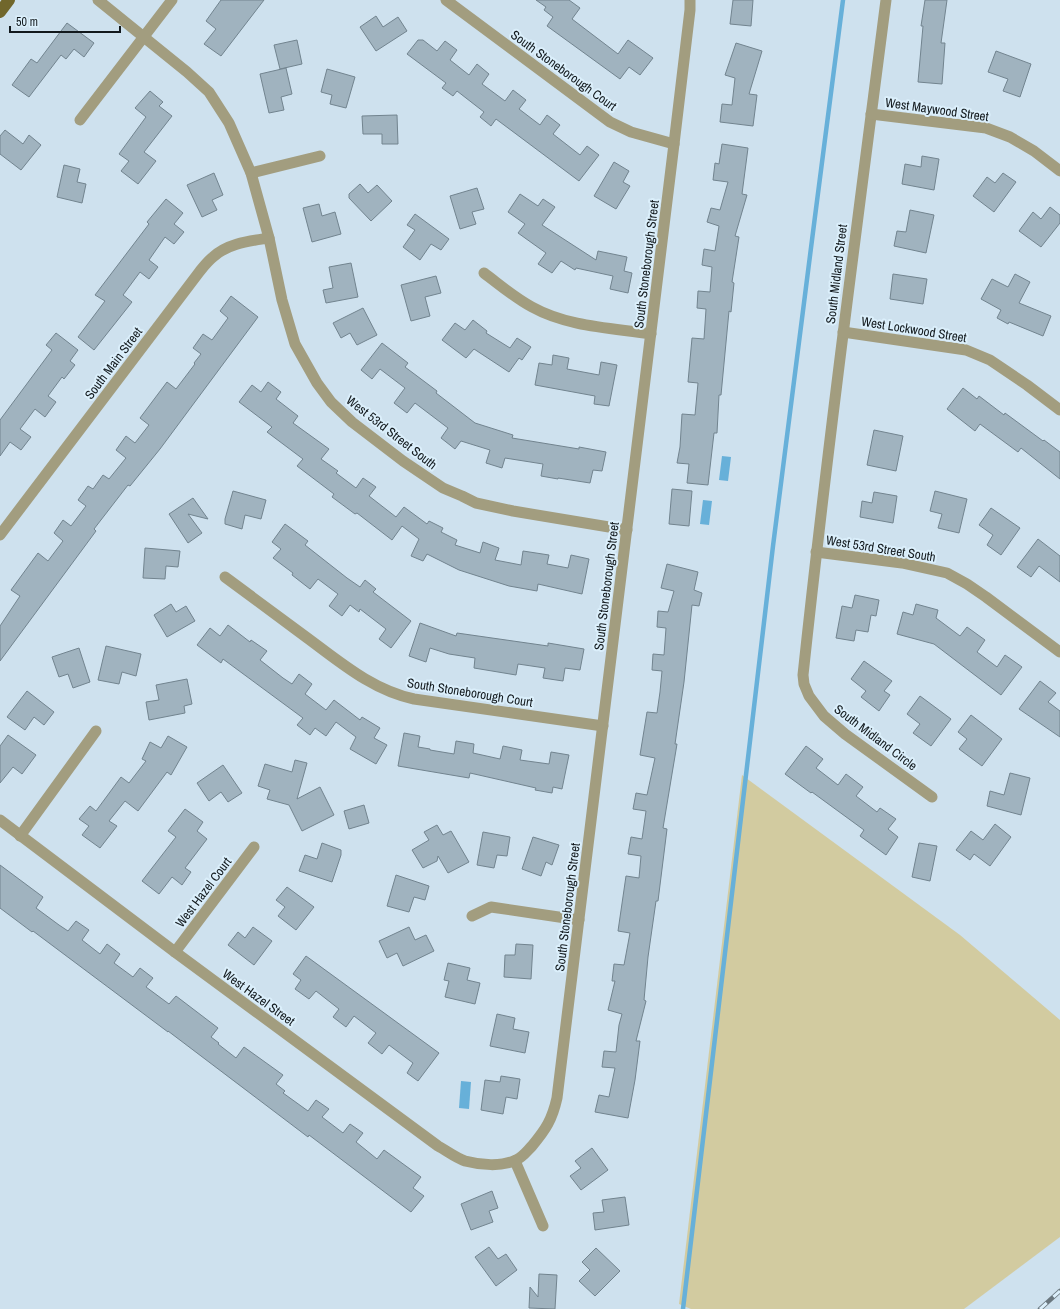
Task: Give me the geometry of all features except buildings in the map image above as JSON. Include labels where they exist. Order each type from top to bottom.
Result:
[{"type":"main road","points":[[0,12],[9,0]]},
{"type":"street","name":"West 53rd Street South","points":[[98,0],[187,72],[209,92],[229,123],[251,173],[269,238],[282,300],[298,349],[317,383],[330,402],[352,422],[426,477],[444,488],[476,503],[513,511],[627,530]]},
{"type":"street","points":[[80,120],[172,0]]},
{"type":"street","name":"South Stoneborough Court","points":[[446,0],[610,122],[631,132],[674,144]]},
{"type":"street","name":"South Stoneborough Street","points":[[515,1160],[523,1156],[547,1127],[557,1101],[674,144],[690,0]]},
{"type":"street","name":"South Midland Street","points":[[816,552],[886,0]]},
{"type":"street","name":"West Maywood Street","points":[[871,114],[986,128],[1010,137],[1034,151],[1060,171]]},
{"type":"street","points":[[251,173],[320,156]]},
{"type":"street","name":"South Main Street","points":[[0,535],[200,271],[213,257],[233,245],[269,238]]},
{"type":"street","points":[[484,273],[515,297],[530,307],[545,314],[567,321],[651,334]]},
{"type":"street","name":"West Lockwood Street","points":[[843,332],[966,350],[990,360],[1060,410]]},
{"type":"street","name":"West 53rd Street South","points":[[816,552],[902,563],[947,573],[986,597],[1060,652]]},
{"type":"street","name":"South Midland Circle","points":[[816,552],[803,675],[804,684],[809,696],[824,716],[845,734],[932,797]]},
{"type":"street","name":"South Stoneborough Court","points":[[225,576],[358,675],[382,689],[414,699],[603,726]]},
{"type":"street","points":[[20,836],[96,731]]},
{"type":"street","name":"West Hazel Street","points":[[0,820],[175,952],[438,1146],[464,1161],[488,1164],[503,1163],[515,1160]]},
{"type":"street","name":"West Hazel Court","points":[[175,952],[254,848]]},
{"type":"street","points":[[472,916],[491,907],[579,920]]},
{"type":"street","points":[[515,1160],[543,1226]]},
{"type":"shaded area","points":[[742,775],[960,935],[1060,1020],[1060,1237],[964,1309],[691,1309],[679,1304]]},
{"type":"water","points":[[722,456],[731,457],[728,481],[719,480]]},
{"type":"water","points":[[703,500],[712,501],[709,525],[700,524]]},
{"type":"water","points":[[461,1081],[471,1082],[469,1109],[459,1108]]},
{"type":"waterway","points":[[683,1309],[773,546],[843,0]]},
{"type":"railway","points":[[1040,1309],[1060,1291]]}]
